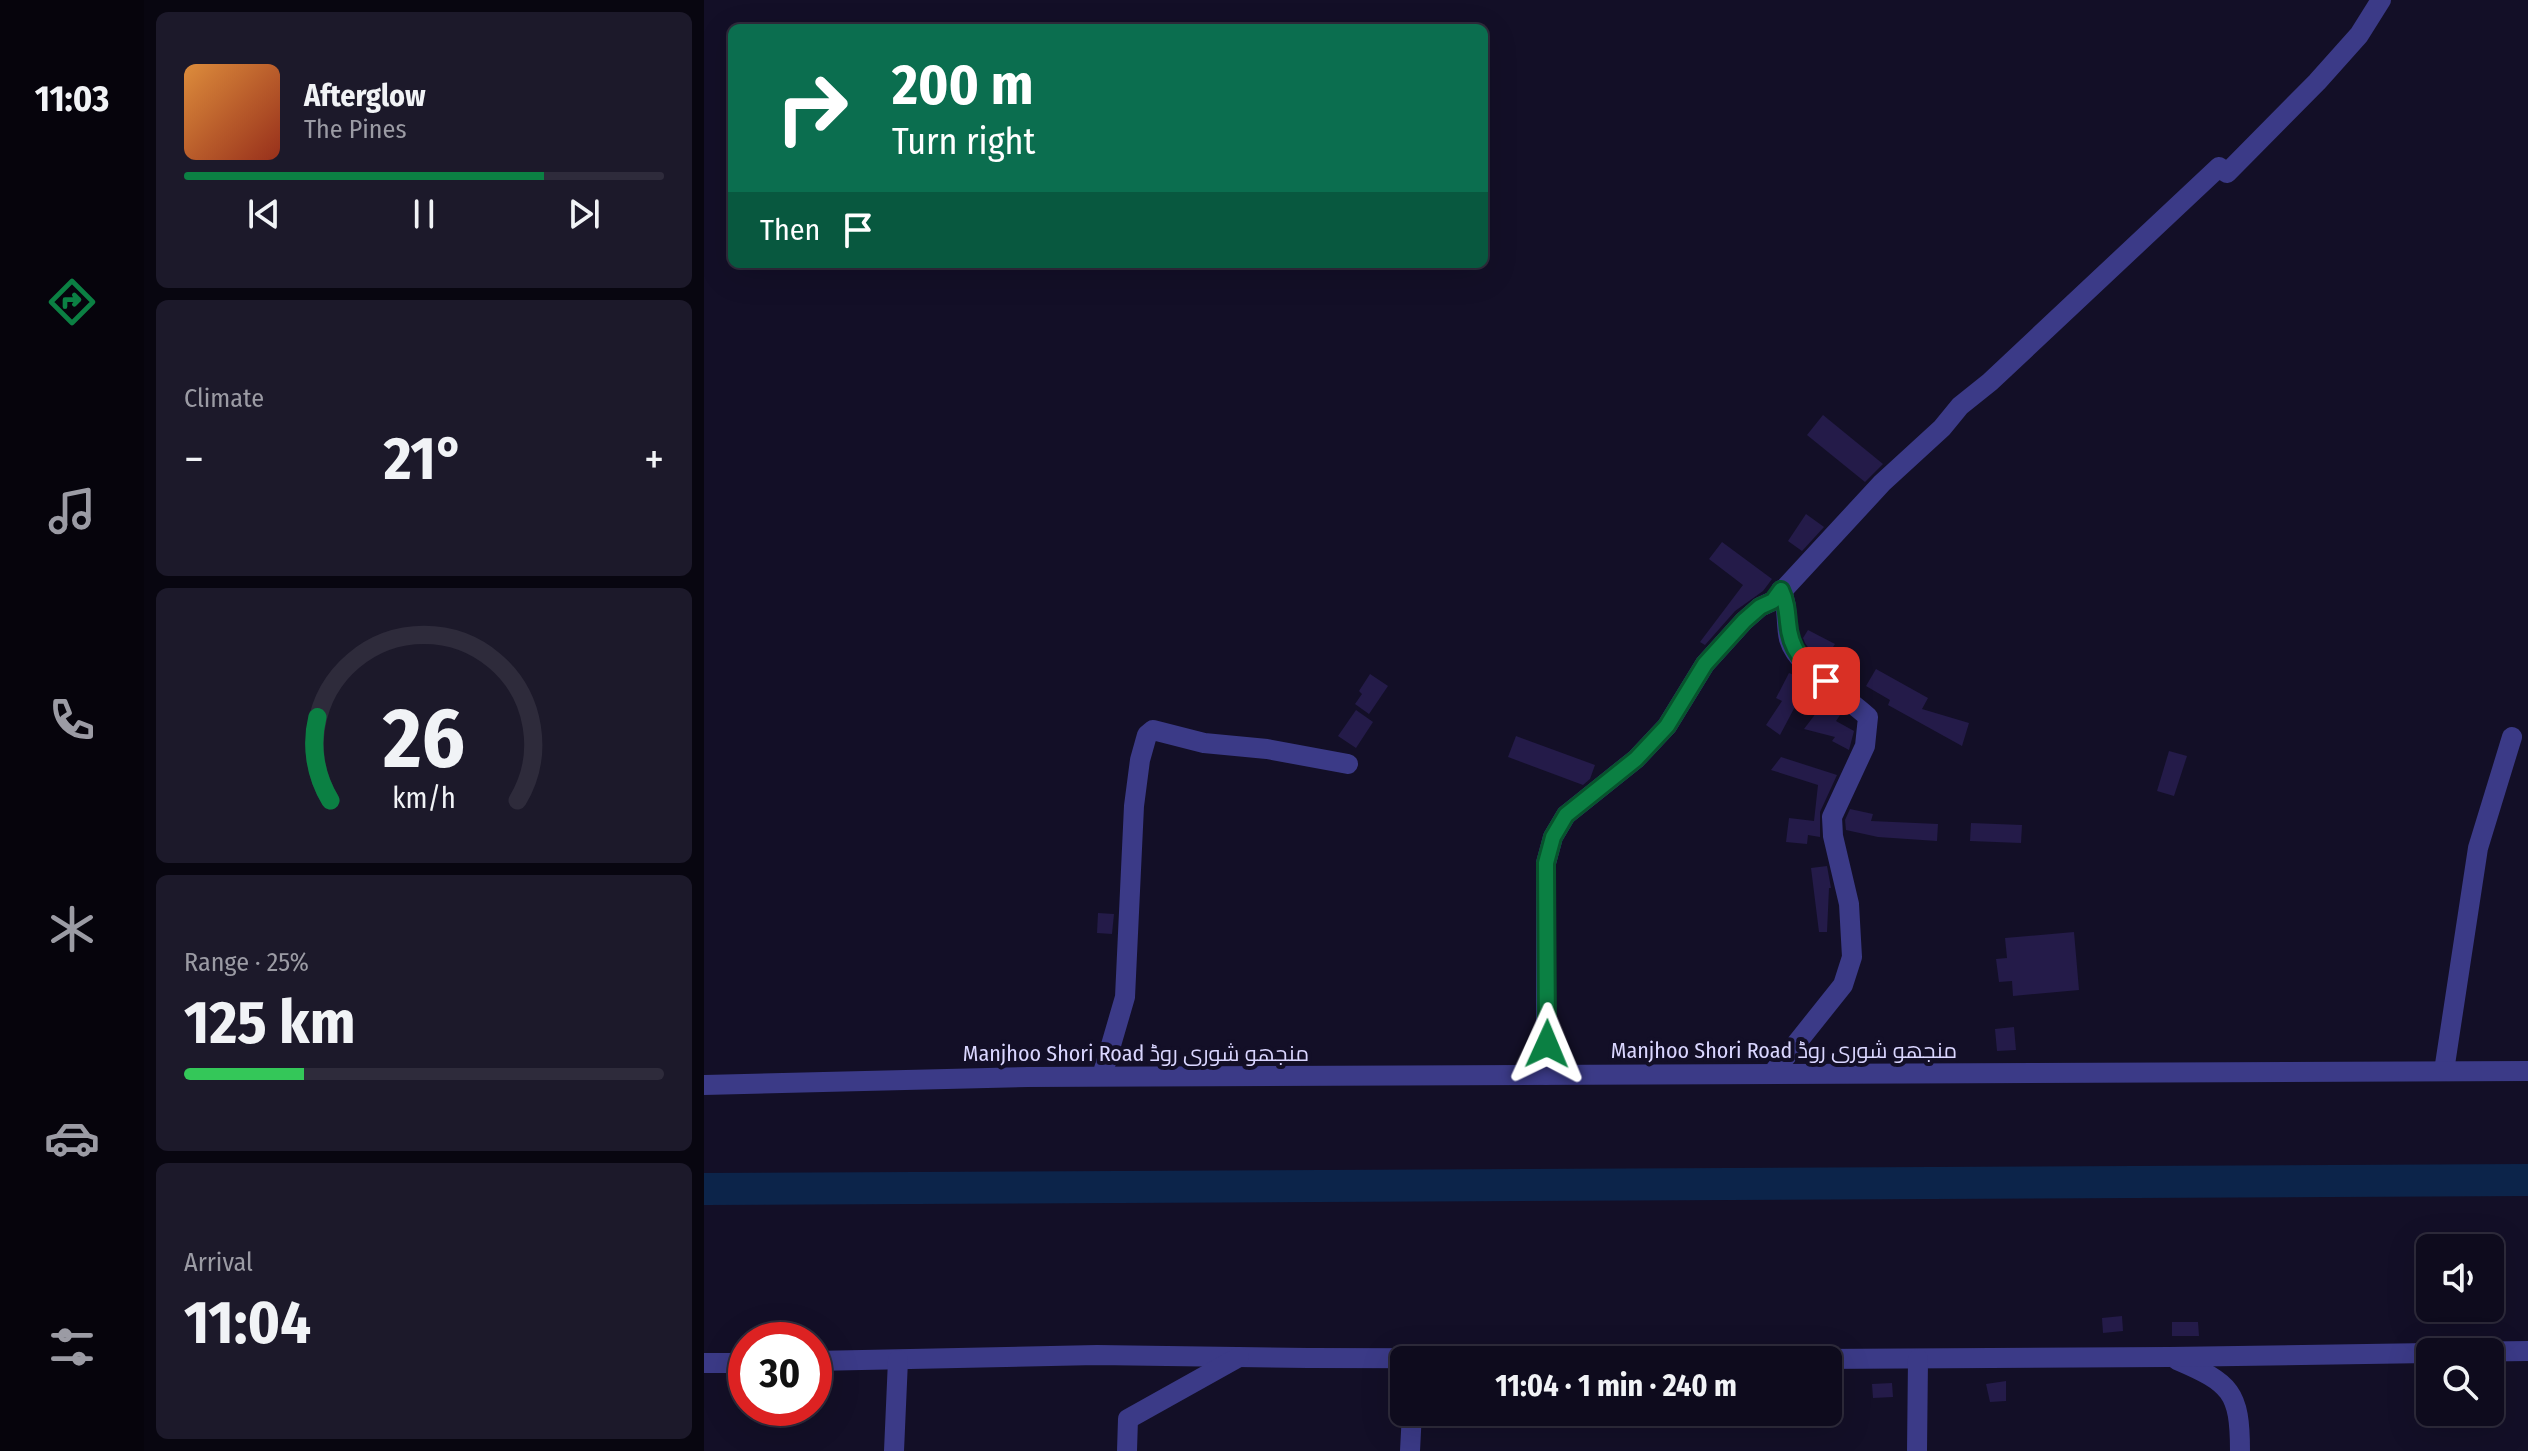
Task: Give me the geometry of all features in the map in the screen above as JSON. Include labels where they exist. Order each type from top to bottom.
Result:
[{"type":"street","points":[[1546,1075],[1546,863],[1553,837],[1566,815],[1636,759],[1667,726],[1705,664],[1744,621],[1760,607],[1773,601],[1882,483],[1942,428],[1960,406],[1990,382],[2219,167],[2227,173],[2260,141],[2359,35],[2381,0]]},
{"type":"street","points":[[1772,1074],[1843,985],[1852,957],[1849,904],[1833,836],[1832,817],[1865,746],[1868,717],[1802,663],[1789,640],[1785,599],[1781,590]]},
{"type":"street","points":[[1102,1076],[1125,997],[1134,806],[1147,735],[1153,730],[1204,743],[1267,749],[1348,764]]},
{"type":"street","points":[[2444,1071],[2478,848],[2512,737]]},
{"type":"street","name":"Manjhoo Shori Road منجھو شوری روڈ","points":[[704,1085],[1102,1076],[2528,1071]]},
{"type":"street","points":[[2504,1351],[2528,1351]]},
{"type":"street","points":[[1842,1359],[2416,1353]]},
{"type":"street","points":[[832,1361],[1097,1355],[1390,1359]]},
{"type":"street","points":[[1127,1451],[1128,1419],[1239,1357]]},
{"type":"street","points":[[2169,1357],[2205,1372],[2233,1394],[2240,1425],[2240,1451]]},
{"type":"street","points":[[1917,1451],[1918,1359]]},
{"type":"street","points":[[894,1451],[898,1360]]},
{"type":"street","points":[[704,1363],[728,1363]]},
{"type":"street","points":[[1410,1451],[1411,1426]]},
{"type":"building","points":[[1823,415],[1883,464],[1865,482],[1807,435]]},
{"type":"building","points":[[1806,514],[1824,527],[1802,551],[1788,541]]},
{"type":"building","points":[[1722,542],[1772,579],[1763,591],[1735,611],[1705,645],[1700,642],[1743,585],[1709,559]]},
{"type":"building","points":[[1808,630],[1835,644],[1824,661],[1812,653],[1805,643],[1803,638]]},
{"type":"building","points":[[1876,669],[1928,698],[1922,709],[1969,723],[1962,746],[1888,705],[1890,700],[1866,686]]},
{"type":"building","points":[[1789,673],[1807,684],[1780,735],[1766,725],[1782,701],[1776,698]]},
{"type":"building","points":[[1370,674],[1388,686],[1369,714],[1355,704]]},
{"type":"building","points":[[1826,700],[1842,712],[1836,721],[1854,731],[1849,750],[1832,741],[1835,737],[1804,729]]},
{"type":"building","points":[[1356,710],[1373,722],[1356,748],[1338,736]]},
{"type":"building","points":[[1516,736],[1595,765],[1590,779],[1583,785],[1508,757]]},
{"type":"building","points":[[2169,751],[2187,756],[2174,796],[2157,791]]},
{"type":"building","points":[[1781,757],[1837,775],[1820,812],[1820,837],[1808,835],[1807,844],[1786,842],[1789,818],[1814,821],[1818,785],[1771,770]]},
{"type":"building","points":[[1850,809],[1873,814],[1871,821],[1938,824],[1937,841],[1878,837],[1846,830],[1845,820]]},
{"type":"building","points":[[1971,823],[2022,825],[2021,843],[1970,841]]},
{"type":"building","points":[[1827,866],[1831,888],[1827,932],[1819,932],[1811,868]]},
{"type":"building","points":[[1098,913],[1114,914],[1112,934],[1097,933]]},
{"type":"building","points":[[2074,932],[2079,990],[2013,996],[2012,981],[1999,982],[1996,959],[2007,958],[2005,938]]},
{"type":"building","points":[[2014,1027],[2016,1050],[1997,1051],[1995,1029]]},
{"type":"building","points":[[2122,1316],[2123,1331],[2103,1333],[2102,1318]]},
{"type":"building","points":[[2172,1322],[2198,1322],[2199,1336],[2172,1336]]},
{"type":"building","points":[[2006,1381],[2006,1401],[1990,1402],[1986,1384]]},
{"type":"building","points":[[1892,1383],[1893,1397],[1873,1398],[1872,1384]]},
{"type":"waterway","points":[[704,1189],[2528,1180]]},
{"type":"route","points":[[1547,1044],[1546,863],[1553,837],[1566,815],[1636,759],[1667,726],[1705,664],[1744,621],[1760,607],[1773,601],[1781,590],[1785,599],[1789,640],[1802,663],[1826,681]]}]
